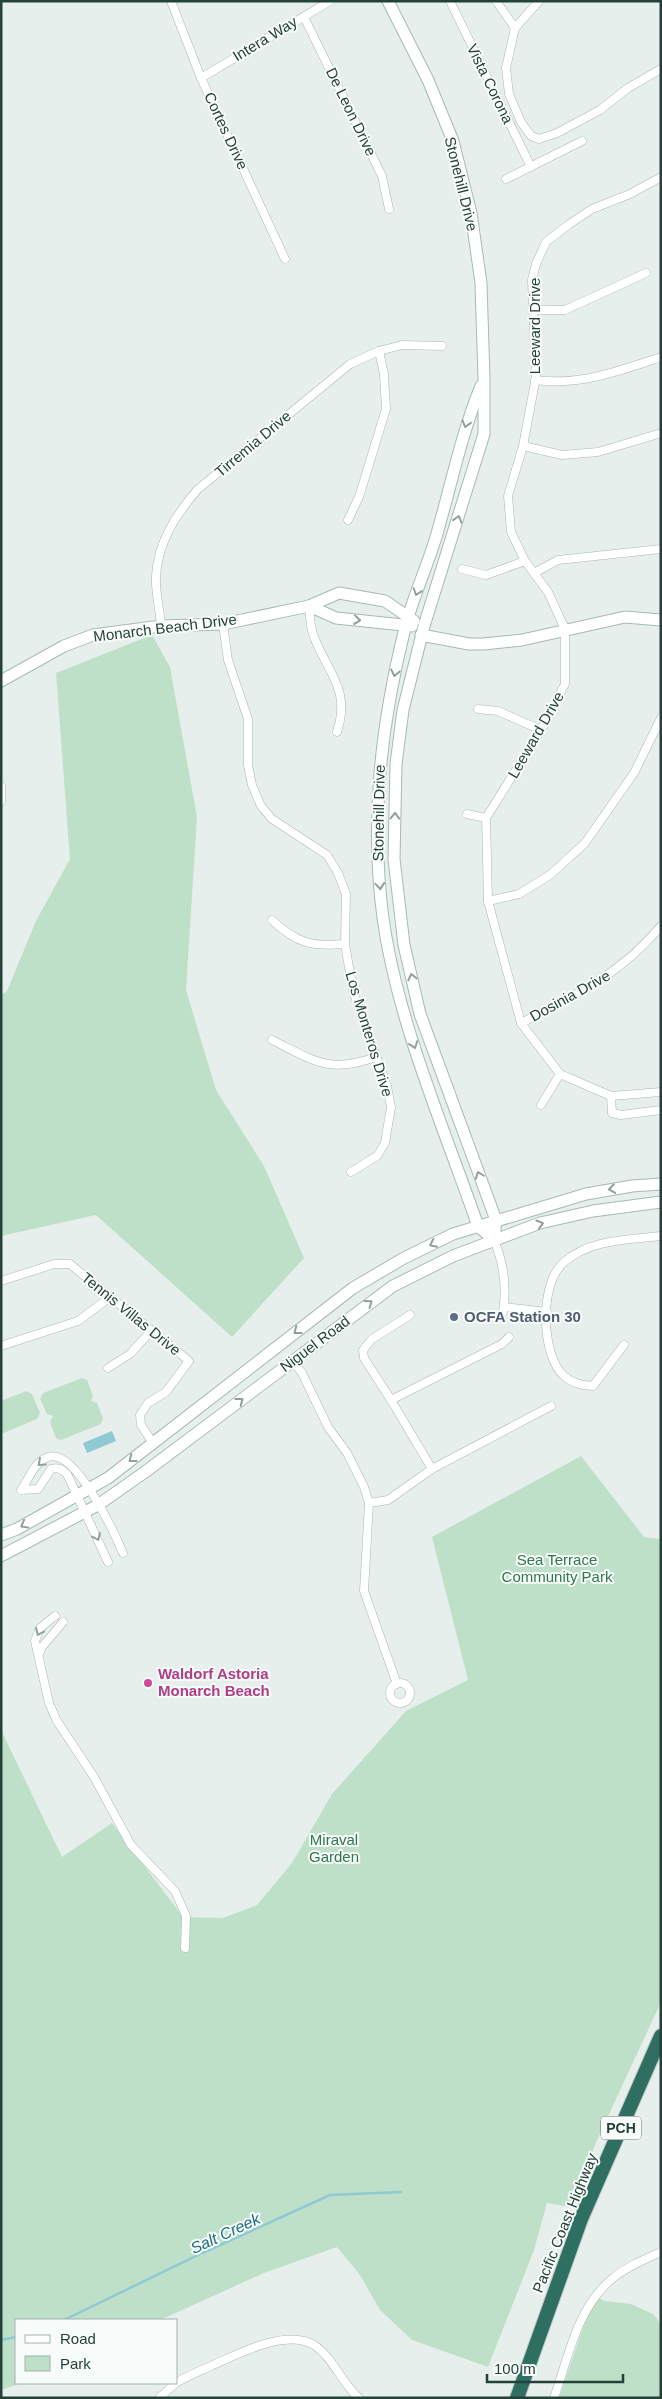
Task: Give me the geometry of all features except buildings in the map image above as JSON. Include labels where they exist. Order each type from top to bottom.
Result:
[{"type":"highway","name":"Pacific Coast Highway","points":[[517,2398],[581,2219],[661,2036]]},
{"type":"main road","name":"Stonehill Drive","points":[[388,1],[435,97],[452,141],[466,195],[482,283],[484,434],[423,630],[406,694],[396,764],[394,860],[404,945],[420,1014],[496,1220],[494,1240]]},
{"type":"main road","name":"Stonehill Drive","points":[[484,379],[467,421],[429,559],[407,621],[385,725],[378,777],[377,852],[383,918],[402,1009],[478,1226],[494,1240]]},
{"type":"main road","name":"Monarch Beach Drive","points":[[1,681],[64,646],[93,635],[161,626],[223,624],[309,606],[340,593],[385,601],[407,621],[423,630],[469,637],[484,644],[522,640],[565,629]]},
{"type":"main road","name":"Monarch Beach Drive","points":[[309,606],[336,618],[407,621]]},
{"type":"main road","points":[[565,629],[625,617],[661,620]]},
{"type":"main road","name":"Niguel Road","points":[[1,1535],[17,1529],[108,1478],[353,1288],[404,1258],[454,1234],[586,1194],[661,1184]]},
{"type":"main road","name":"Niguel Road","points":[[1,1556],[98,1505],[393,1286],[453,1256],[540,1223],[593,1211],[661,1202]]},
{"type":"street","name":"Cortes Drive","points":[[171,1],[201,78],[285,260]]},
{"type":"street","name":"Intera Way","points":[[201,78],[330,1]]},
{"type":"street","name":"Vista Corona","points":[[450,1],[531,167]]},
{"type":"street","points":[[496,1],[515,28]]},
{"type":"street","points":[[539,1],[515,28],[506,68],[509,94],[521,122],[531,136],[539,139],[557,133],[600,110],[628,88],[661,69]]},
{"type":"street","name":"De Leon Drive","points":[[304,16],[382,176],[389,210]]},
{"type":"street","points":[[511,126],[521,122]]},
{"type":"street","points":[[506,179],[582,141]]},
{"type":"street","name":"Leeward Drive","points":[[486,818],[541,730],[565,684],[565,629],[548,592],[525,561],[511,532],[508,496],[523,446],[535,380],[532,280],[536,264],[546,242],[592,209],[630,194],[661,177]]},
{"type":"street","points":[[534,310],[565,310],[646,273]]},
{"type":"street","name":"Tirremia Drive","points":[[161,626],[156,576],[164,539],[178,513],[197,490],[350,364],[379,351],[402,345],[442,346]]},
{"type":"street","points":[[348,520],[359,497],[386,409],[384,374],[379,351]]},
{"type":"street","points":[[535,380],[557,383],[605,376],[661,357]]},
{"type":"street","points":[[523,446],[562,455],[598,452],[661,433]]},
{"type":"street","points":[[534,573],[558,560],[661,549]]},
{"type":"street","points":[[462,569],[486,576],[525,561]]},
{"type":"street","points":[[309,606],[313,636],[334,673],[341,694],[343,716],[337,732]]},
{"type":"street","name":"Los Monteros Drive","points":[[223,624],[228,660],[248,719],[248,765],[252,785],[261,806],[272,819],[327,855],[338,873],[346,894],[345,944],[352,991],[388,1086],[391,1106],[389,1128],[385,1143],[377,1156],[351,1172]]},
{"type":"street","points":[[478,709],[498,711],[541,730]]},
{"type":"street","points":[[488,900],[519,894],[550,875],[585,843],[634,773],[661,718]]},
{"type":"street","points":[[1,786],[1,801]]},
{"type":"street","points":[[467,814],[486,818],[488,900],[521,1022],[560,1074],[611,1096],[661,1092]]},
{"type":"street","points":[[272,920],[284,932],[302,942],[320,946],[345,944]]},
{"type":"street","name":"Dosinia Drive","points":[[521,1022],[577,995],[615,972],[645,945],[661,926]]},
{"type":"street","points":[[272,1040],[310,1059],[331,1066],[354,1065],[376,1057]]},
{"type":"street","points":[[540,1105],[560,1074]]},
{"type":"street","points":[[611,1096],[612,1112],[616,1114],[661,1110]]},
{"type":"street","points":[[624,1345],[593,1386],[578,1384],[565,1377],[554,1363],[546,1336],[550,1284],[561,1264],[594,1244],[661,1236]]},
{"type":"street","name":"Stonehill Drive","points":[[494,1240],[505,1281],[504,1310],[547,1312]]},
{"type":"street","name":"Tennis Villas Drive","points":[[1,1282],[54,1264],[70,1264],[189,1361],[166,1392],[148,1403],[140,1415],[141,1425],[153,1443]]},
{"type":"street","points":[[1,1346],[78,1321],[110,1298]]},
{"type":"street","points":[[410,1315],[372,1339],[363,1350],[364,1358],[432,1470]]},
{"type":"street","points":[[108,1368],[130,1354],[151,1331]]},
{"type":"street","points":[[390,1400],[502,1344],[509,1337]]},
{"type":"street","points":[[292,1360],[302,1373],[328,1427],[354,1466],[369,1504],[364,1591],[397,1684]]},
{"type":"street","points":[[369,1504],[388,1500],[432,1470],[551,1406]]},
{"type":"street","points":[[108,1562],[86,1512],[66,1474],[56,1467],[47,1472],[38,1489],[21,1490],[40,1462],[50,1456],[65,1459],[73,1465],[89,1489],[123,1553]]},
{"type":"street","points":[[55,1616],[40,1628],[35,1641],[49,1702],[57,1721],[94,1777],[131,1845],[175,1891],[186,1916],[185,1948]]},
{"type":"street","points":[[39,1654],[42,1647],[63,1622]]},
{"type":"street","points":[[554,2398],[580,2318],[594,2297],[613,2277],[661,2252]]},
{"type":"street","points":[[178,2382],[249,2349],[279,2341],[297,2340],[314,2345],[331,2361],[352,2392],[359,2398]]},
{"type":"street","points":[[159,2398],[175,2384]]},
{"type":"green space","points":[[152,635],[170,667],[197,817],[186,990],[216,1090],[264,1166],[304,1258],[232,1337],[96,1215],[1,1236],[1,995],[7,991],[36,921],[70,859],[56,673]]},
{"type":"green space","points":[[82,1378],[87,1380],[93,1396],[91,1401],[97,1403],[103,1418],[101,1424],[61,1440],[56,1438],[50,1422],[53,1416],[47,1414],[40,1399],[43,1393]]},
{"type":"green space","points":[[26,1391],[32,1394],[40,1413],[37,1419],[1,1434],[1,1401]]},
{"type":"green space","points":[[581,1456],[644,1537],[661,1539],[661,2002],[597,2140],[571,2207],[547,2203],[534,2250],[488,2367],[412,2340],[380,2310],[360,2275],[337,2247],[264,2273],[162,2319],[15,2319],[15,2384],[18,2384],[1,2390],[1,1730],[62,1857],[112,1823],[183,1917],[223,1918],[257,1905],[292,1863],[332,1794],[406,1711],[468,1680],[432,1537]]},
{"type":"green space","points":[[594,2296],[605,2301],[631,2304],[653,2314],[661,2324],[661,2398],[559,2398]]},
{"type":"water","points":[[112,1431],[116,1441],[87,1453],[83,1443]]},
{"type":"waterway","name":"Salt Creek","points":[[66,2319],[198,2255],[330,2195],[401,2192]]},
{"type":"waterway","name":"Salt Creek","points":[[1,2340],[15,2337]]},
{"type":"place","name":"OCFA Station 30","points":[[454,1317]]},
{"type":"place","name":"Waldorf Astoria Monarch Beach","points":[[148,1683]]},
{"type":"park label","name":"Sea Terrace Community Park","points":[[557,1568]]},
{"type":"park label","name":"Miraval Garden","points":[[334,1848]]}]
